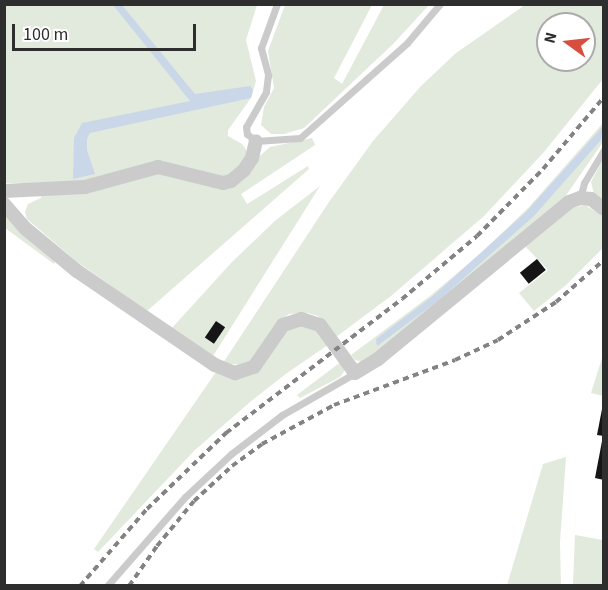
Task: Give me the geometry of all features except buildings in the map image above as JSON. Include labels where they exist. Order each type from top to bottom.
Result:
[{"type":"street","points":[[4,191],[84,187],[158,167],[223,183],[231,181],[244,170],[252,158],[256,141]]},
{"type":"street","points":[[4,204],[26,229],[77,271],[221,369],[235,373],[254,367],[283,325],[301,319],[320,325],[355,373],[378,359],[569,202],[580,198],[591,200],[603,208]]},
{"type":"lane","points":[[277,4],[261,48],[268,75],[266,92],[246,127],[247,134],[256,141],[300,138],[407,43],[440,4]]},
{"type":"lane","points":[[580,198],[584,183],[603,150]]},
{"type":"lane","points":[[107,585],[186,497],[224,460],[282,415],[355,373]]},
{"type":"shaded area","points":[[4,5],[257,5],[246,40],[256,81],[251,98],[228,130],[228,136],[242,144],[247,151],[245,159],[255,160],[270,147],[312,138],[315,145],[241,194],[247,204],[308,166],[309,169],[147,311],[76,261],[27,219],[25,212],[28,204],[41,198],[40,183],[5,183]]},
{"type":"shaded area","points":[[285,5],[372,5],[334,78],[342,84],[384,5],[429,5],[393,44],[304,128],[284,134],[271,134],[261,125],[264,107],[274,88],[268,51]]},
{"type":"shaded area","points":[[525,5],[603,5],[603,79],[544,152],[484,216],[391,296],[336,337],[318,316],[308,313],[289,314],[282,319],[251,361],[242,365],[223,363],[329,202],[373,141],[421,86],[456,53]]},
{"type":"shaded area","points":[[603,123],[603,142],[560,204],[364,362],[355,360],[351,355],[430,296],[481,253],[529,207]]},
{"type":"shaded area","points":[[603,159],[603,201],[594,194],[591,182]]},
{"type":"shaded area","points":[[320,186],[213,356],[171,329],[232,262],[276,220]]},
{"type":"shaded area","points":[[585,205],[603,216],[603,248],[566,285],[534,311],[519,293],[548,270],[525,246],[572,208]]},
{"type":"shaded area","points":[[4,213],[56,259],[54,264],[5,228]]},
{"type":"shaded area","points":[[295,324],[316,329],[328,345],[250,402],[195,450],[98,552],[94,549],[216,372],[233,378]]},
{"type":"shaded area","points":[[603,355],[603,396],[591,393]]},
{"type":"shaded area","points":[[342,361],[345,370],[340,377],[300,398],[297,395]]},
{"type":"shaded area","points":[[566,457],[560,542],[561,585],[507,585],[543,464]]},
{"type":"shaded area","points":[[575,535],[603,540],[603,585],[573,585]]},
{"type":"water","points":[[113,5],[122,5],[195,94],[250,86],[253,90],[251,98],[90,133],[87,139],[87,150],[95,174],[73,179],[74,138],[82,123],[190,101]]},
{"type":"water","points":[[603,126],[601,140],[534,216],[439,300],[377,346],[376,339],[434,295],[526,212]]},
{"type":"railway","points":[[80,586],[147,509],[226,433],[402,299],[477,236],[543,169],[604,97]]},
{"type":"railway","points":[[129,586],[157,546],[194,501],[232,466],[262,444],[334,405],[455,360],[498,340],[556,302],[604,260]]}]
